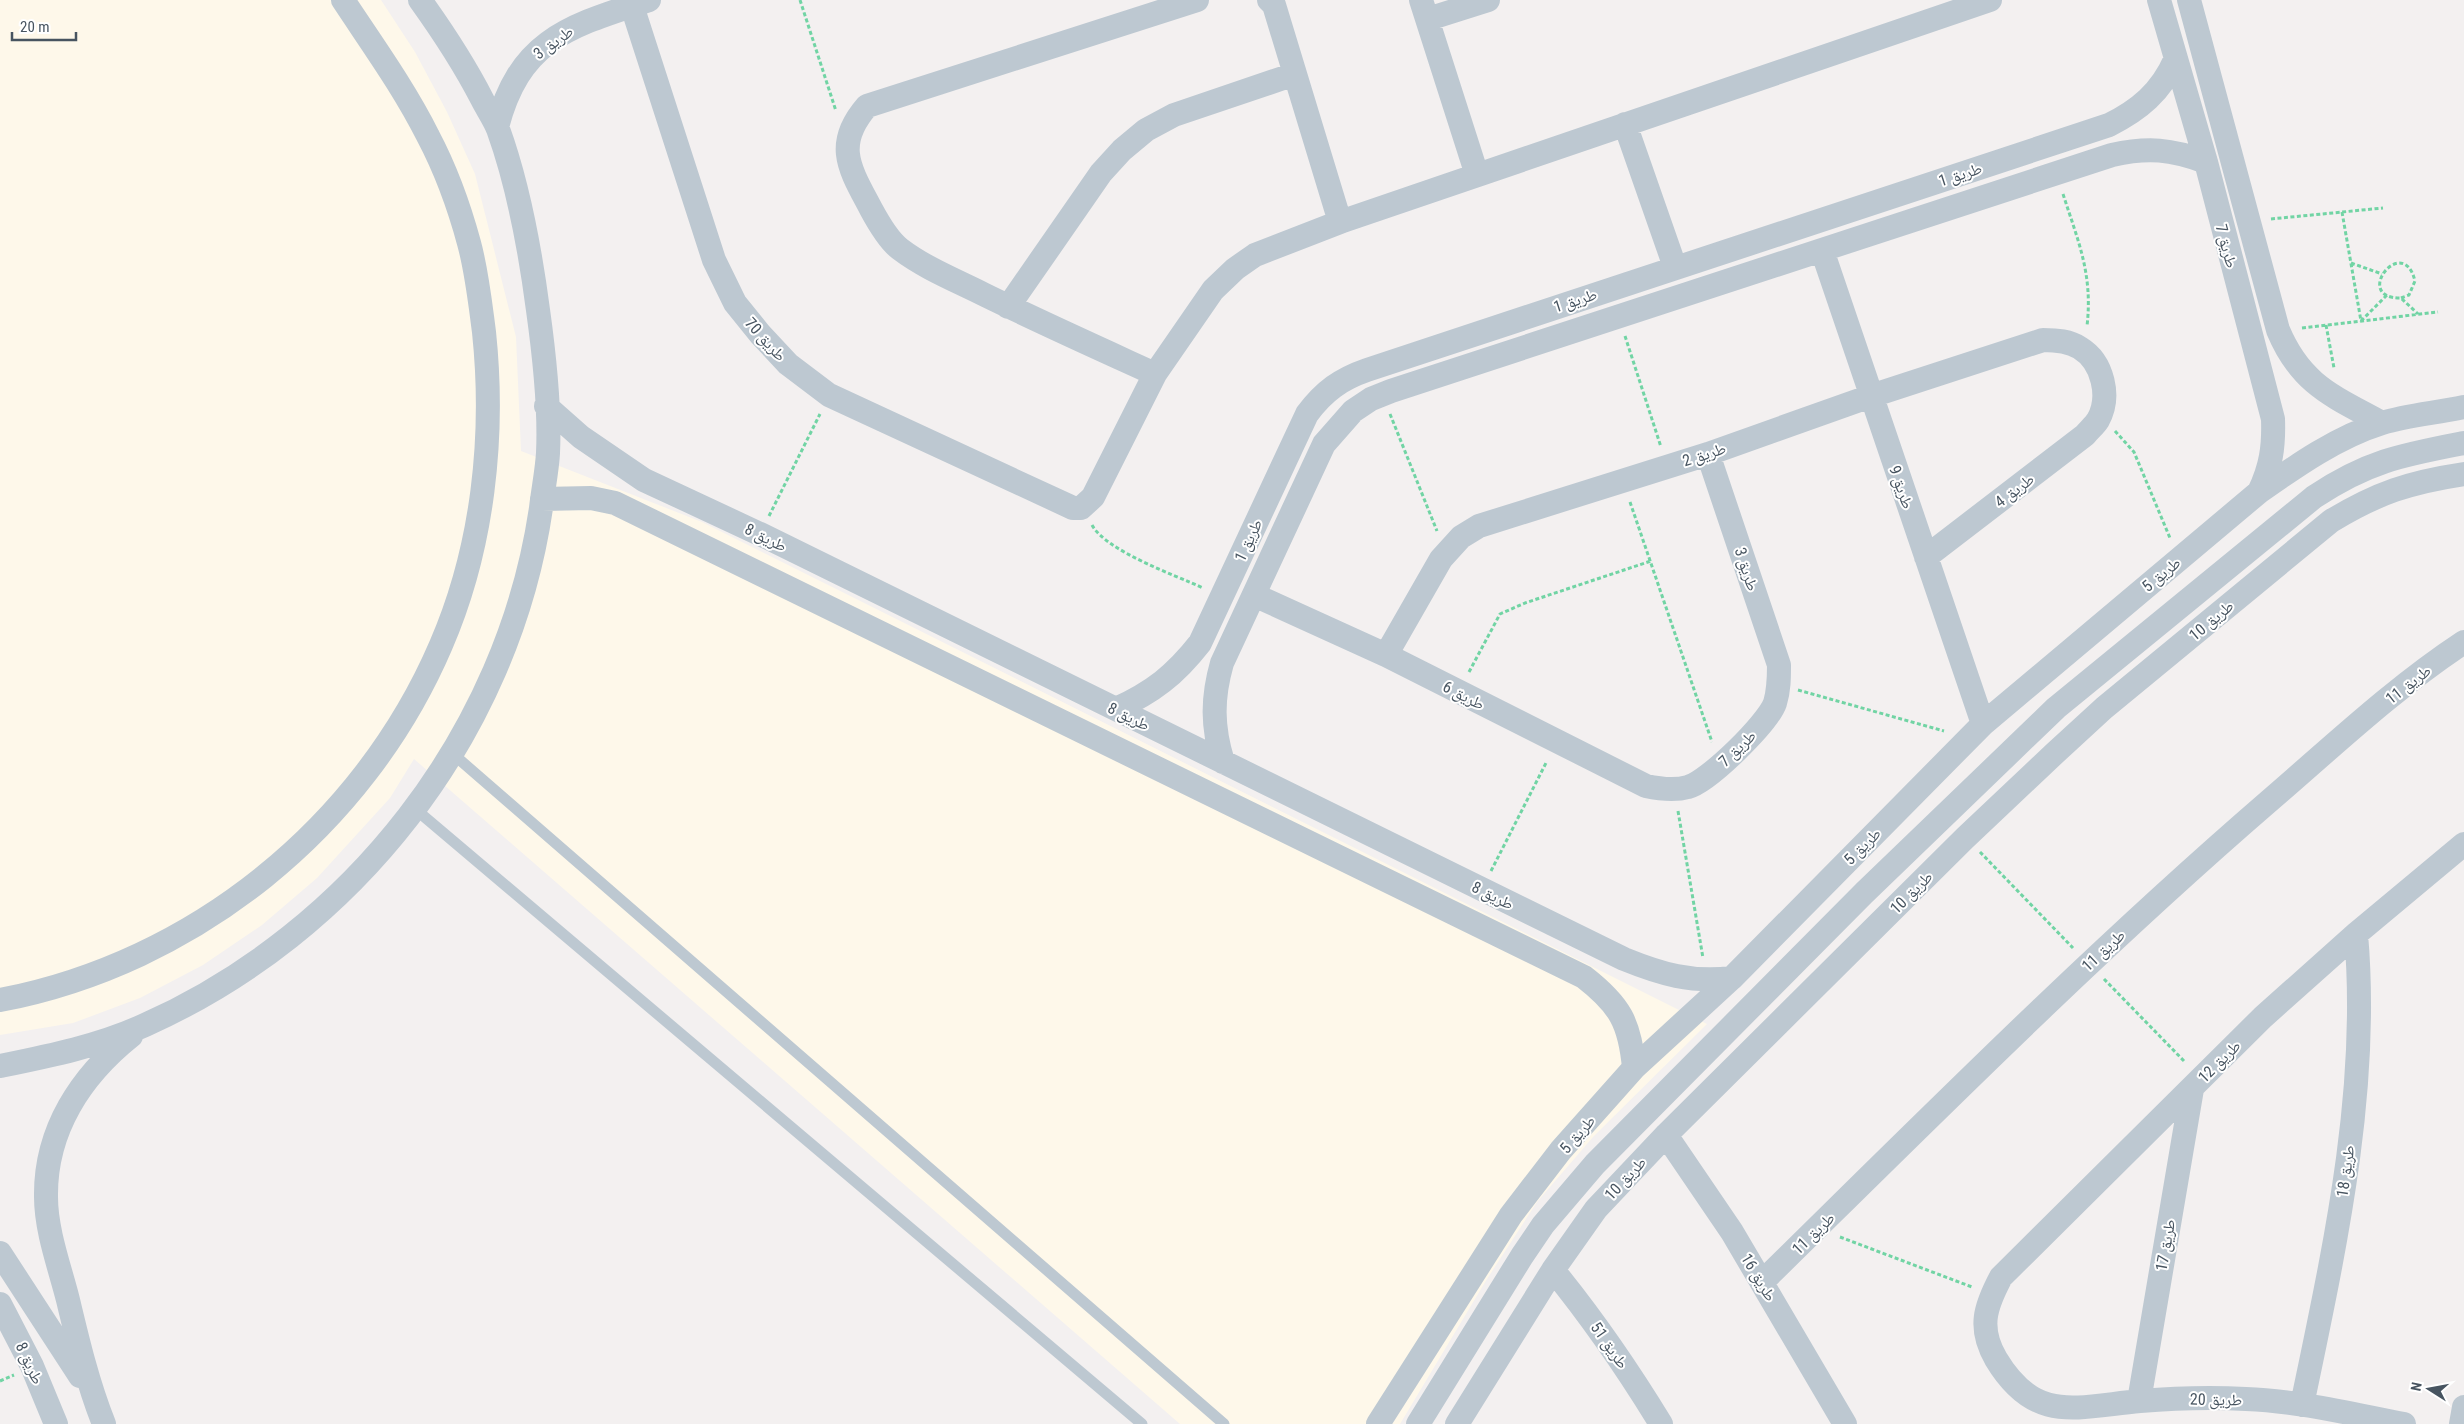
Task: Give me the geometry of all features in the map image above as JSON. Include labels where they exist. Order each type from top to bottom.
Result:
[{"type":"street","points":[[0,1000],[40,992],[114,967],[185,933],[250,890],[309,838],[361,780],[406,715],[441,645],[464,580],[480,512],[488,443],[488,374],[480,305],[470,246],[452,189],[428,134],[343,0]]},
{"type":"street","points":[[0,1066],[68,1051],[142,1027],[205,995],[265,958],[320,913],[370,863],[414,808],[453,754],[482,702],[505,648],[523,592],[537,535],[548,453],[542,335],[532,264],[517,195],[497,127],[471,78],[420,0]]},
{"type":"street","points":[[1156,374],[1008,307],[926,266],[898,247],[878,222],[851,172],[847,154],[848,136],[855,120],[867,106],[1198,0]]},
{"type":"street","points":[[1269,0],[1274,5],[1340,222]]},
{"type":"street","points":[[1477,175],[1424,10],[1488,0]]},
{"type":"street","points":[[1081,508],[1093,498],[1156,374],[1212,290],[1235,269],[1256,255],[1340,222],[1990,0]]},
{"type":"street","name":"طريق 7","points":[[2159,0],[2206,162],[2273,419],[2274,444],[2270,469],[2259,492]]},
{"type":"street","name":"طريق 7","points":[[2189,0],[2278,330],[2287,352],[2301,372],[2319,388],[2382,423]]},
{"type":"street","name":"طريق 3","points":[[497,127],[503,104],[513,83],[526,63],[543,46],[562,32],[584,22],[640,3]]},
{"type":"street","name":"طريق 70","points":[[640,3],[714,260],[735,303],[760,334],[788,364],[829,395],[1073,508],[1081,508]]},
{"type":"street","name":"طريق 1","points":[[1116,709],[1140,698],[1164,683],[1184,664],[1200,643],[1307,414],[1318,399],[1332,386],[1349,376],[2109,126],[2131,114],[2151,98],[2167,78],[2175,60]]},
{"type":"street","points":[[1008,307],[1101,173],[1122,150],[1146,130],[1174,115],[1295,74]]},
{"type":"street","points":[[1625,124],[1676,267]]},
{"type":"street","name":"طريق 1","points":[[1223,762],[1215,738],[1213,712],[1215,687],[1222,662],[1324,444],[1353,411],[1382,394],[2112,155],[2136,150],[2168,151],[2206,162]]},
{"type":"street","name":"طريق 9","points":[[1822,250],[1926,557],[1976,731]]},
{"type":"street","name":"طريق 2","points":[[1386,655],[1446,553],[1461,537],[1479,526],[1708,454],[1871,396],[2043,340],[2063,340],[2081,348]]},
{"type":"street","points":[[2081,348],[2095,362],[2103,380],[2104,400],[2098,420]]},
{"type":"street","name":"طريق 8","points":[[546,406],[596,448],[644,480],[760,534],[1624,959],[1669,975],[1707,981],[1732,978]]},
{"type":"street","name":"طريق 5","points":[[1378,1424],[1531,1188],[1634,1068],[1732,978],[1976,731],[2259,492],[2312,456],[2382,423],[2464,407]]},
{"type":"street","name":"طريق 4","points":[[1926,557],[2086,435],[2098,420]]},
{"type":"street","name":"طريق 5","points":[[1418,1424],[1522,1256],[1568,1195],[1642,1116],[1864,893],[2056,708],[2314,497],[2340,480],[2368,466],[2397,456],[2464,443]]},
{"type":"street","name":"طريق 3","points":[[1708,454],[1779,665],[1779,685]]},
{"type":"street","name":"طريق 10","points":[[1457,1424],[1554,1270],[1596,1210],[1666,1135],[1965,838],[2104,708],[2331,521],[2359,504],[2390,490],[2422,480],[2464,474]]},
{"type":"street","name":"طريق 8","points":[[542,499],[591,498],[615,503],[1584,977],[1605,993],[1622,1015],[1632,1041],[1634,1068]]},
{"type":"street","name":"طريق 6","points":[[1254,595],[1386,655],[1646,786],[1675,790]]},
{"type":"street","name":"طريق 11","points":[[1762,1282],[2103,950],[2234,831],[2377,708],[2464,642]]},
{"type":"street","name":"طريق 7","points":[[1675,790],[1689,787],[1702,780],[1764,722],[1774,704],[1779,685]]},
{"type":"street","name":"طريق 12","points":[[1991,1295],[2001,1278],[2263,1017],[2356,934],[2464,844]]},
{"type":"street","name":"طريق 18","points":[[2302,1405],[2327,1286],[2346,1165],[2360,1044],[2359,971],[2356,934]]},
{"type":"street","points":[[104,1424],[91,1392],[50,1230],[46,1197],[50,1157],[62,1118],[83,1083],[110,1053],[142,1027]]},
{"type":"street","name":"طريق 17","points":[[2139,1401],[2192,1089]]},
{"type":"street","name":"طريق 16","points":[[1666,1135],[1700,1182],[1762,1282],[1845,1424]]},
{"type":"street","points":[[1499,1236],[1522,1256]]},
{"type":"street","points":[[0,1253],[91,1392]]},
{"type":"street","name":"طريق 51","points":[[1554,1270],[1594,1321],[1661,1424]]},
{"type":"street","name":"طريق 20","points":[[1991,1295],[1986,1313],[1984,1333],[2003,1372],[2016,1390],[2044,1406],[2076,1410],[2139,1401],[2193,1397],[2239,1398],[2302,1405],[2404,1424]]},
{"type":"street","name":"طريق 8","points":[[0,1304],[32,1366],[56,1424]]},
{"type":"street","points":[[2461,1424],[2464,1407]]},
{"type":"lane","points":[[453,754],[1224,1424]]},
{"type":"lane","points":[[414,808],[1142,1424]]},
{"type":"path","points":[[800,0],[828,89],[848,136]]},
{"type":"path","points":[[2056,173],[2086,265],[2089,307],[2081,348]]},
{"type":"path","points":[[2248,222],[2383,208]]},
{"type":"path","points":[[2342,212],[2361,321]]},
{"type":"path","points":[[2351,263],[2382,274]]},
{"type":"path","points":[[2394,264],[2402,264],[2414,274],[2413,289],[2409,295],[2402,298],[2394,298],[2387,295],[2382,289],[2380,281],[2382,274],[2386,268],[2394,264]]},
{"type":"path","points":[[2361,321],[2387,295]]},
{"type":"path","points":[[2402,298],[2419,314]]},
{"type":"path","points":[[2278,330],[2438,312]]},
{"type":"path","points":[[1618,317],[1667,466]]},
{"type":"path","points":[[2326,325],[2340,400]]},
{"type":"path","points":[[1382,394],[1446,553]]},
{"type":"path","points":[[760,534],[829,395]]},
{"type":"path","points":[[2098,420],[2124,439],[2134,452],[2179,559]]},
{"type":"path","points":[[1623,480],[1720,765]]},
{"type":"path","points":[[1081,508],[1094,529],[1107,542],[1222,596]]},
{"type":"path","points":[[1459,692],[1500,614],[1525,603],[1651,561]]},
{"type":"path","points":[[1779,685],[1976,731]]},
{"type":"path","points":[[1482,889],[1557,742]]},
{"type":"path","points":[[1675,790],[1707,981]]},
{"type":"path","points":[[1816,1229],[1875,1249],[1991,1295]]},
{"type":"shaded area","points":[[0,0],[381,0],[415,52],[447,112],[475,174],[516,337],[521,451],[702,522],[1707,1024],[1593,1137],[1537,1202],[1487,1279],[1400,1424],[1180,1424],[414,759],[390,798],[317,878],[262,925],[203,965],[140,998],[73,1023],[0,1035]]}]
